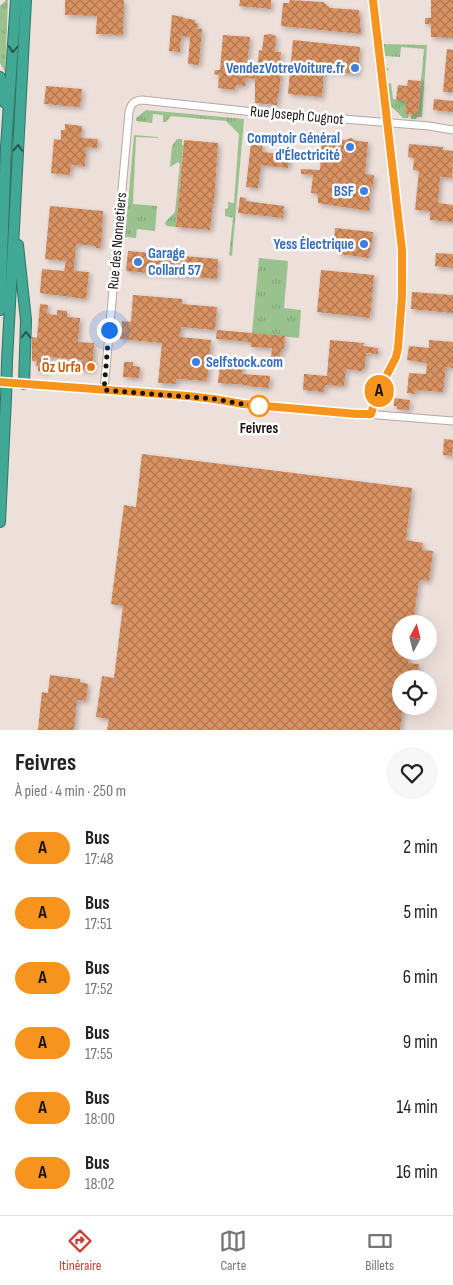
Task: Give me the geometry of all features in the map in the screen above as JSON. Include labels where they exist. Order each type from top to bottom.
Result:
[{"type":"highway","points":[[0,310],[6,147],[16,0]]},
{"type":"highway","points":[[0,522],[26,0]]},
{"type":"highway","points":[[0,77],[5,101],[6,147]]},
{"type":"highway","points":[[16,196],[19,224],[18,244],[26,320],[24,384]]},
{"type":"street","points":[[371,414],[378,392],[396,357],[402,296],[402,256],[373,0]]},
{"type":"street","name":"Rue Joseph Cugnot","points":[[142,100],[453,130]]},
{"type":"street","name":"Rue des Nonnetiers","points":[[104,390],[129,112],[130,106],[133,103],[142,100]]},
{"type":"street","points":[[0,382],[214,399],[249,405],[453,421]]},
{"type":"green space","points":[[8,0],[5,72],[0,63],[0,6]]},
{"type":"green space","points":[[382,44],[427,45],[422,117],[411,119],[412,111],[418,111],[424,49],[401,47],[400,57],[384,56]]},
{"type":"green space","points":[[385,67],[389,69],[387,71],[388,84],[391,83],[393,99],[406,101],[405,110],[409,114],[408,118],[403,118],[390,105]]},
{"type":"green space","points":[[146,110],[244,119],[232,256],[229,255],[233,218],[225,216],[225,209],[228,208],[228,202],[234,203],[239,134],[226,121],[171,116],[166,122],[163,122],[163,115],[153,114],[152,123],[136,121],[136,118]]},
{"type":"green space","points":[[134,135],[158,137],[136,137],[133,204],[157,206],[155,231],[137,229],[136,238],[125,237]]},
{"type":"green space","points":[[177,139],[182,139],[183,146],[176,227],[165,224],[175,212],[180,164],[178,162],[170,167],[172,146]]},
{"type":"green space","points":[[259,258],[288,261],[284,308],[301,310],[299,338],[252,333]]},
{"type":"building","points":[[65,0],[124,0],[123,35],[96,34],[97,16],[65,15]]},
{"type":"building","points":[[240,0],[271,0],[271,9],[239,6]]},
{"type":"building","points":[[290,0],[323,2],[330,8],[359,10],[361,34],[281,26],[283,3],[289,3]]},
{"type":"building","points":[[431,0],[453,0],[453,38],[431,37],[431,24],[425,24],[425,18],[431,18]]},
{"type":"building","points":[[172,15],[195,20],[195,23],[198,24],[197,29],[202,29],[199,65],[188,64],[190,37],[181,36],[180,52],[169,51]]},
{"type":"building","points":[[223,35],[250,37],[246,73],[256,74],[259,50],[262,51],[264,35],[276,36],[275,52],[281,52],[280,65],[282,65],[277,105],[255,103],[255,79],[246,78],[245,86],[236,85],[235,90],[218,88],[219,75],[214,74],[215,70],[220,70]]},
{"type":"building","points":[[293,40],[360,47],[358,74],[324,71],[322,97],[288,94]]},
{"type":"building","points":[[447,49],[453,50],[453,92],[443,92]]},
{"type":"building","points":[[408,80],[421,81],[418,115],[406,114],[406,101],[396,100],[398,85],[407,86]]},
{"type":"building","points":[[46,86],[82,89],[80,107],[44,104]]},
{"type":"building","points":[[434,99],[453,101],[453,112],[433,110]]},
{"type":"building","points":[[65,124],[82,126],[81,138],[98,139],[97,148],[86,147],[85,166],[71,165],[70,175],[51,173],[54,139],[61,140],[61,130],[65,130]]},
{"type":"building","points":[[322,138],[345,140],[351,138],[357,141],[368,142],[365,174],[374,175],[369,211],[318,203],[318,194],[311,193],[313,175],[301,174],[301,169],[320,170]]},
{"type":"building","points":[[184,140],[218,143],[214,203],[210,230],[176,227]]},
{"type":"building","points":[[251,143],[263,144],[262,152],[290,155],[288,168],[261,165],[258,188],[246,187]]},
{"type":"building","points":[[409,144],[443,147],[443,150],[453,151],[452,178],[440,177],[438,203],[453,205],[453,222],[430,220],[430,211],[415,210],[419,171],[413,170],[414,158],[408,157]]},
{"type":"building","points":[[240,197],[246,198],[246,201],[284,206],[283,218],[238,213]]},
{"type":"building","points":[[50,206],[103,211],[101,248],[76,244],[74,271],[89,272],[86,299],[40,293],[42,269],[64,271],[66,261],[45,259]]},
{"type":"building","points":[[335,228],[373,232],[369,258],[339,254],[340,247],[334,247]]},
{"type":"building","points":[[128,251],[218,259],[217,279],[126,271]]},
{"type":"building","points":[[436,253],[453,254],[453,268],[435,266]]},
{"type":"building","points":[[321,270],[374,275],[370,318],[317,312]]},
{"type":"building","points":[[412,292],[453,295],[453,313],[411,309]]},
{"type":"building","points":[[133,295],[182,299],[182,304],[217,307],[215,330],[181,327],[180,337],[211,340],[207,381],[177,379],[176,384],[158,383],[162,343],[120,339],[122,321],[131,322]]},
{"type":"building","points":[[40,304],[48,305],[47,314],[57,315],[57,310],[67,311],[67,317],[80,318],[78,342],[94,343],[93,371],[81,370],[82,360],[48,357],[47,372],[38,371],[37,361],[32,361],[32,337],[37,338]]},
{"type":"building","points":[[217,330],[285,336],[284,350],[281,349],[280,358],[271,358],[272,348],[251,347],[251,342],[216,339]]},
{"type":"building","points":[[330,340],[364,343],[363,346],[378,348],[378,354],[366,353],[365,367],[361,371],[346,369],[344,386],[325,385],[324,392],[303,390],[304,374],[327,376]]},
{"type":"building","points":[[429,340],[453,342],[453,368],[446,367],[443,392],[416,390],[415,394],[407,393],[409,373],[426,374],[427,363],[407,360],[409,346],[429,348]]},
{"type":"building","points":[[221,357],[243,359],[242,374],[270,376],[269,388],[218,383]]},
{"type":"building","points":[[124,362],[133,362],[133,366],[140,367],[139,378],[123,377]]},
{"type":"building","points":[[394,398],[410,400],[409,410],[397,409],[397,406],[394,406]]},
{"type":"building","points":[[444,439],[453,440],[452,456],[443,455]]},
{"type":"building","points":[[142,454],[412,488],[406,540],[423,543],[422,550],[433,551],[429,581],[419,580],[414,615],[392,615],[392,660],[408,660],[408,663],[419,664],[418,670],[392,670],[392,715],[402,715],[400,730],[107,730],[109,719],[96,717],[102,676],[114,678],[123,606],[111,604],[124,505],[136,507]]},
{"type":"building","points":[[50,675],[80,679],[80,682],[88,684],[86,701],[77,700],[74,730],[38,730],[42,692],[48,693]]},
{"type":"bus line","name":"A","points":[[0,382],[188,396],[249,405],[371,414],[378,392],[396,357],[403,282],[402,250],[373,0]]},
{"type":"place","name":"VendezVotreVoiture.fr","points":[[355,68]]},
{"type":"place","name":"Comptoir Général d'Électricité","points":[[350,147]]},
{"type":"place","name":"BSF","points":[[364,191]]},
{"type":"place","name":"Yess Électrique","points":[[364,244]]},
{"type":"place","name":"Garage Collard 57","points":[[138,262]]},
{"type":"place","name":"Selfstock.com","points":[[196,362]]},
{"type":"place","name":"Öz Urfa","points":[[91,367]]},
{"type":"place","name":"Feivres","points":[[259,406]]},
{"type":"route","points":[[109,330],[104,390],[214,399],[231,403],[262,406],[259,406]]}]
